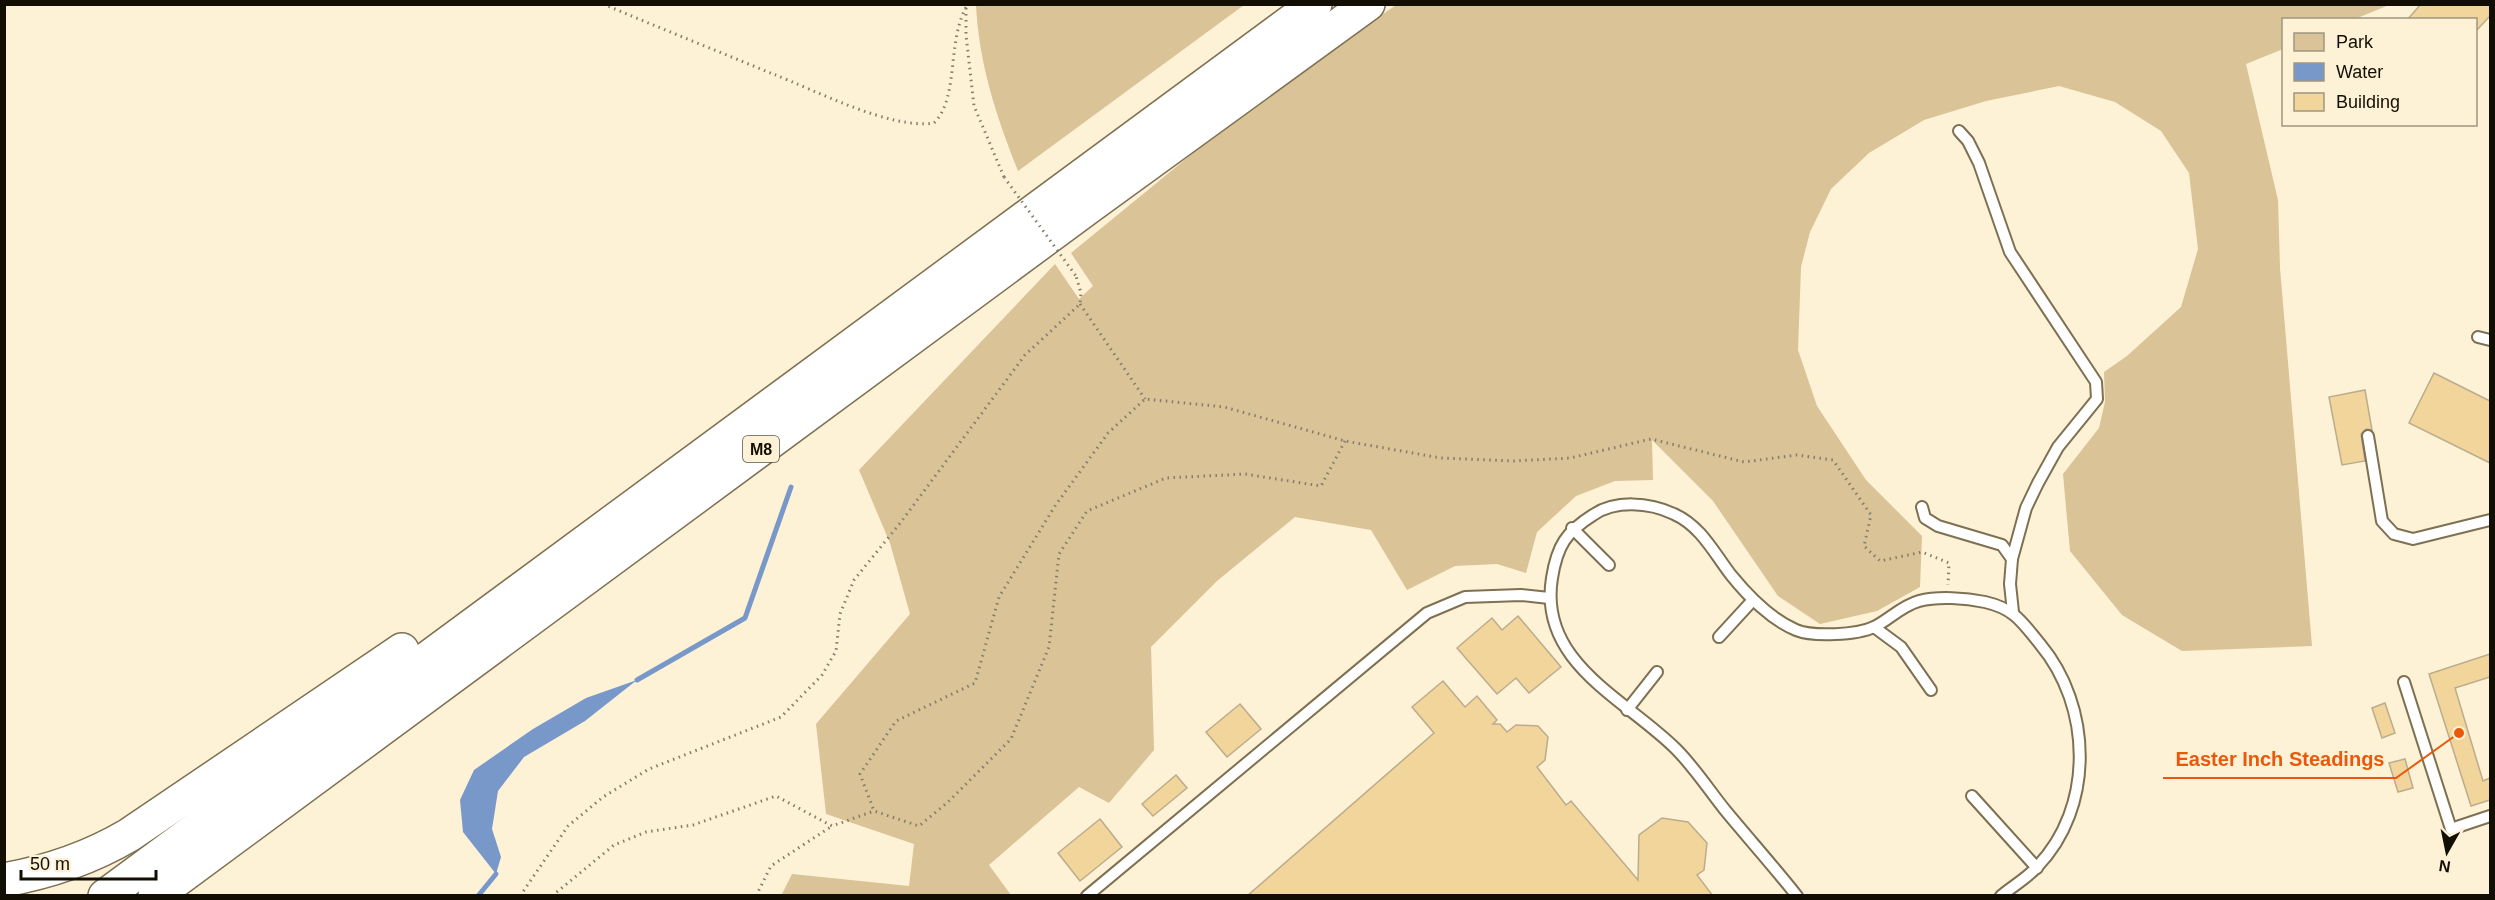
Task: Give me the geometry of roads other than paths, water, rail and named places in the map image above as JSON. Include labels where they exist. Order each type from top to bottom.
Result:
[{"type":"highway","name":"M8","points":[[105,896],[1315,4]]},
{"type":"highway","name":"M8","points":[[155,896],[1090,206],[1368,4]]},
{"type":"highway","name":"M8","points":[[4,880],[39,874],[100,853],[129,835],[444,621],[1017,224]]},
{"type":"lane","points":[[1959,131],[1968,141],[1979,163],[2010,252],[2096,381],[2097,399],[2058,447],[2026,508],[2012,559],[2010,584],[2013,612]]},
{"type":"lane","points":[[2478,337],[2490,340]]},
{"type":"lane","points":[[2368,436],[2382,521],[2394,534],[2414,539],[2490,520]]},
{"type":"lane","points":[[1797,896],[1675,749],[1580,668],[1558,633],[1548,598],[1555,559],[1572,528],[1606,506],[1640,505],[1673,513],[1693,525],[1753,600],[1769,614],[1798,631],[1852,633],[1874,627],[1891,614],[1920,601],[1948,599],[1984,602],[2013,612],[2047,652],[2066,682],[2075,709],[2080,743],[2079,776],[2071,811],[2056,841],[2037,868],[2001,896]]},
{"type":"lane","points":[[1922,507],[1925,518],[1938,526],[2002,545],[2012,559]]},
{"type":"lane","points":[[1572,528],[1609,565]]},
{"type":"lane","points":[[1087,896],[1426,613],[1465,597],[1521,595],[1548,598]]},
{"type":"lane","points":[[1719,637],[1753,600]]},
{"type":"lane","points":[[1874,627],[1900,646],[1931,690]]},
{"type":"lane","points":[[1627,710],[1657,672]]},
{"type":"lane","points":[[2404,682],[2451,829],[2490,816]]},
{"type":"lane","points":[[1972,796],[2037,868]]},
{"type":"water","points":[[637,680],[585,721],[524,757],[498,791],[492,829],[501,857],[496,874],[463,832],[460,800],[474,770],[533,729],[586,698]]},
{"type":"waterway","points":[[637,680],[745,618],[791,487]]},
{"type":"waterway","points":[[478,896],[496,874]]},
{"type":"place","name":"Easter Inch Steadings","points":[[2459,733]]}]
